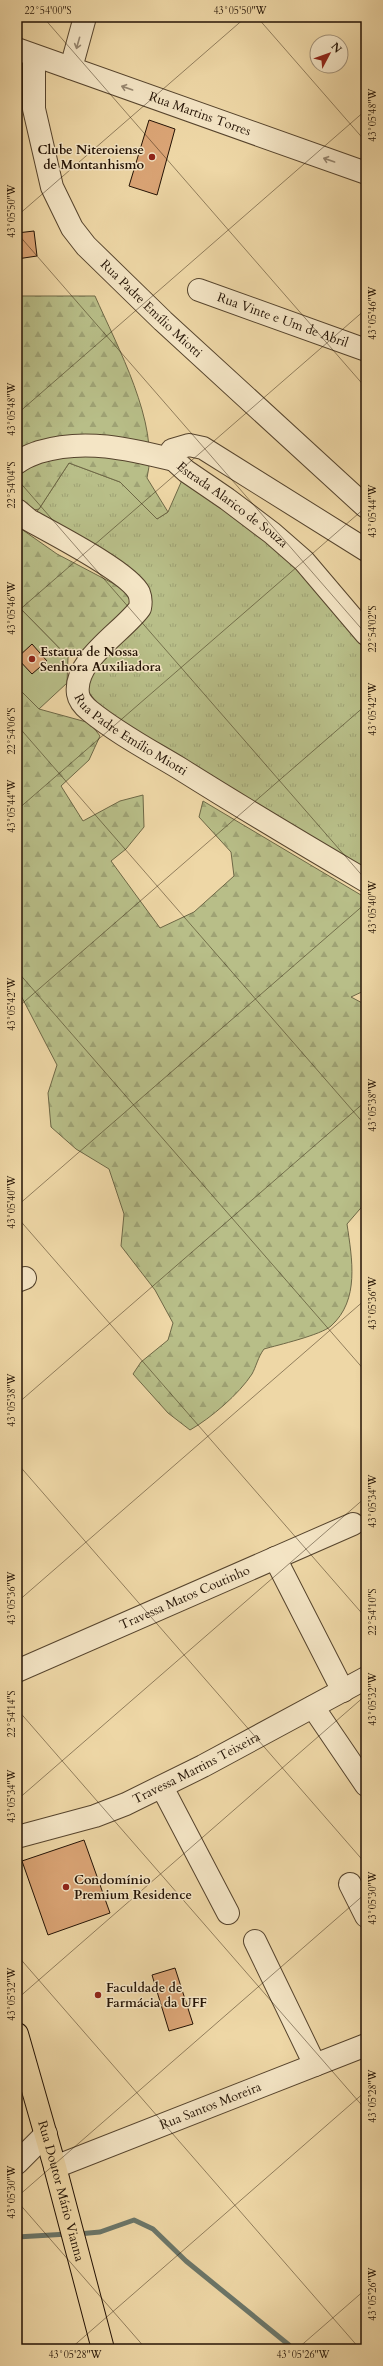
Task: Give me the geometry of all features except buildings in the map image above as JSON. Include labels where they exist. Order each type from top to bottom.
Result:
[{"type":"main road","name":"Rua Doutor Mário Vianna","points":[[17,2034],[55,2166],[103,2349]]},
{"type":"street","points":[[71,68],[85,17]]},
{"type":"street","name":"Rua Martins Torres","points":[[26,52],[366,173]]},
{"type":"street","name":"Rua Padre Emílio Miotti","points":[[26,52],[34,110],[52,187],[72,228],[86,246],[163,321],[366,507]]},
{"type":"street","name":"Rua Vinte e Um de Abril","points":[[199,290],[366,350]]},
{"type":"street","points":[[17,463],[23,458],[56,447],[96,444],[133,450],[174,460]]},
{"type":"street","name":"Estrada Alarico de Souza","points":[[366,550],[203,448],[189,445],[180,446],[172,450],[174,460],[186,471],[227,498],[272,533],[304,561],[366,634]]},
{"type":"street","name":"Rua Padre Emílio Miotti","points":[[23,515],[131,582],[138,592],[141,600],[140,608],[134,616],[91,657],[79,681],[78,694],[83,703],[115,728],[252,814],[366,881]]},
{"type":"street","name":"Travessa Matos Coutinho","points":[[17,1671],[353,1524]]},
{"type":"street","points":[[275,1558],[342,1691]]},
{"type":"street","name":"Travessa Martins Teixeira","points":[[17,1837],[95,1816],[162,1787],[366,1678]]},
{"type":"street","points":[[313,1707],[366,1785]]},
{"type":"street","points":[[162,1787],[228,1913]]},
{"type":"street","points":[[350,1884],[366,1916]]},
{"type":"street","points":[[255,1941],[315,2065]]},
{"type":"street","name":"Rua Santos Moreira","points":[[55,2166],[366,2045]]},
{"type":"street","points":[[17,2162],[46,2134]]},
{"type":"green space","points":[[17,296],[95,296],[125,361],[142,410],[147,434],[149,457],[147,478],[168,512],[157,519],[120,482],[69,463],[39,509],[17,514]]},
{"type":"green space","points":[[69,463],[120,482],[157,519],[168,512],[186,471],[227,499],[366,634],[366,881],[78,694],[141,600],[29,520],[39,509]]},
{"type":"green space","points":[[17,526],[57,554],[118,586],[134,599],[92,645],[68,657],[17,605]]},
{"type":"green space","points":[[17,605],[68,657],[67,683],[39,709],[17,687]]},
{"type":"green space","points":[[17,687],[39,709],[90,723],[100,736],[89,760],[61,786],[83,821],[120,801],[143,795],[144,827],[126,849],[111,861],[160,928],[194,912],[234,876],[231,852],[199,817],[203,801],[366,898],[366,990],[351,997],[366,1005],[366,1202],[347,1224],[352,1265],[350,1292],[340,1316],[331,1326],[318,1333],[264,1349],[252,1374],[240,1390],[215,1412],[190,1430],[168,1413],[133,1374],[141,1362],[168,1340],[173,1323],[155,1290],[121,1246],[124,1214],[109,1169],[76,1149],[51,1127],[48,1093],[57,1065],[17,988]]},
{"type":"waterway","points":[[78,2234],[100,2232],[134,2220],[153,2229],[186,2261],[289,2345],[291,2349]]},
{"type":"waterway","points":[[17,2237],[68,2234]]},
{"type":"place","name":"Clube Niteroiense de Montanhismo","points":[[152,157]]},
{"type":"place","name":"Estatua de Nossa Senhora Auxiliadora","points":[[32,659]]},
{"type":"place","name":"Condomínio Premium Residence","points":[[66,1887]]},
{"type":"place","name":"Faculdade de Farmácia da UFF","points":[[98,1995]]}]
